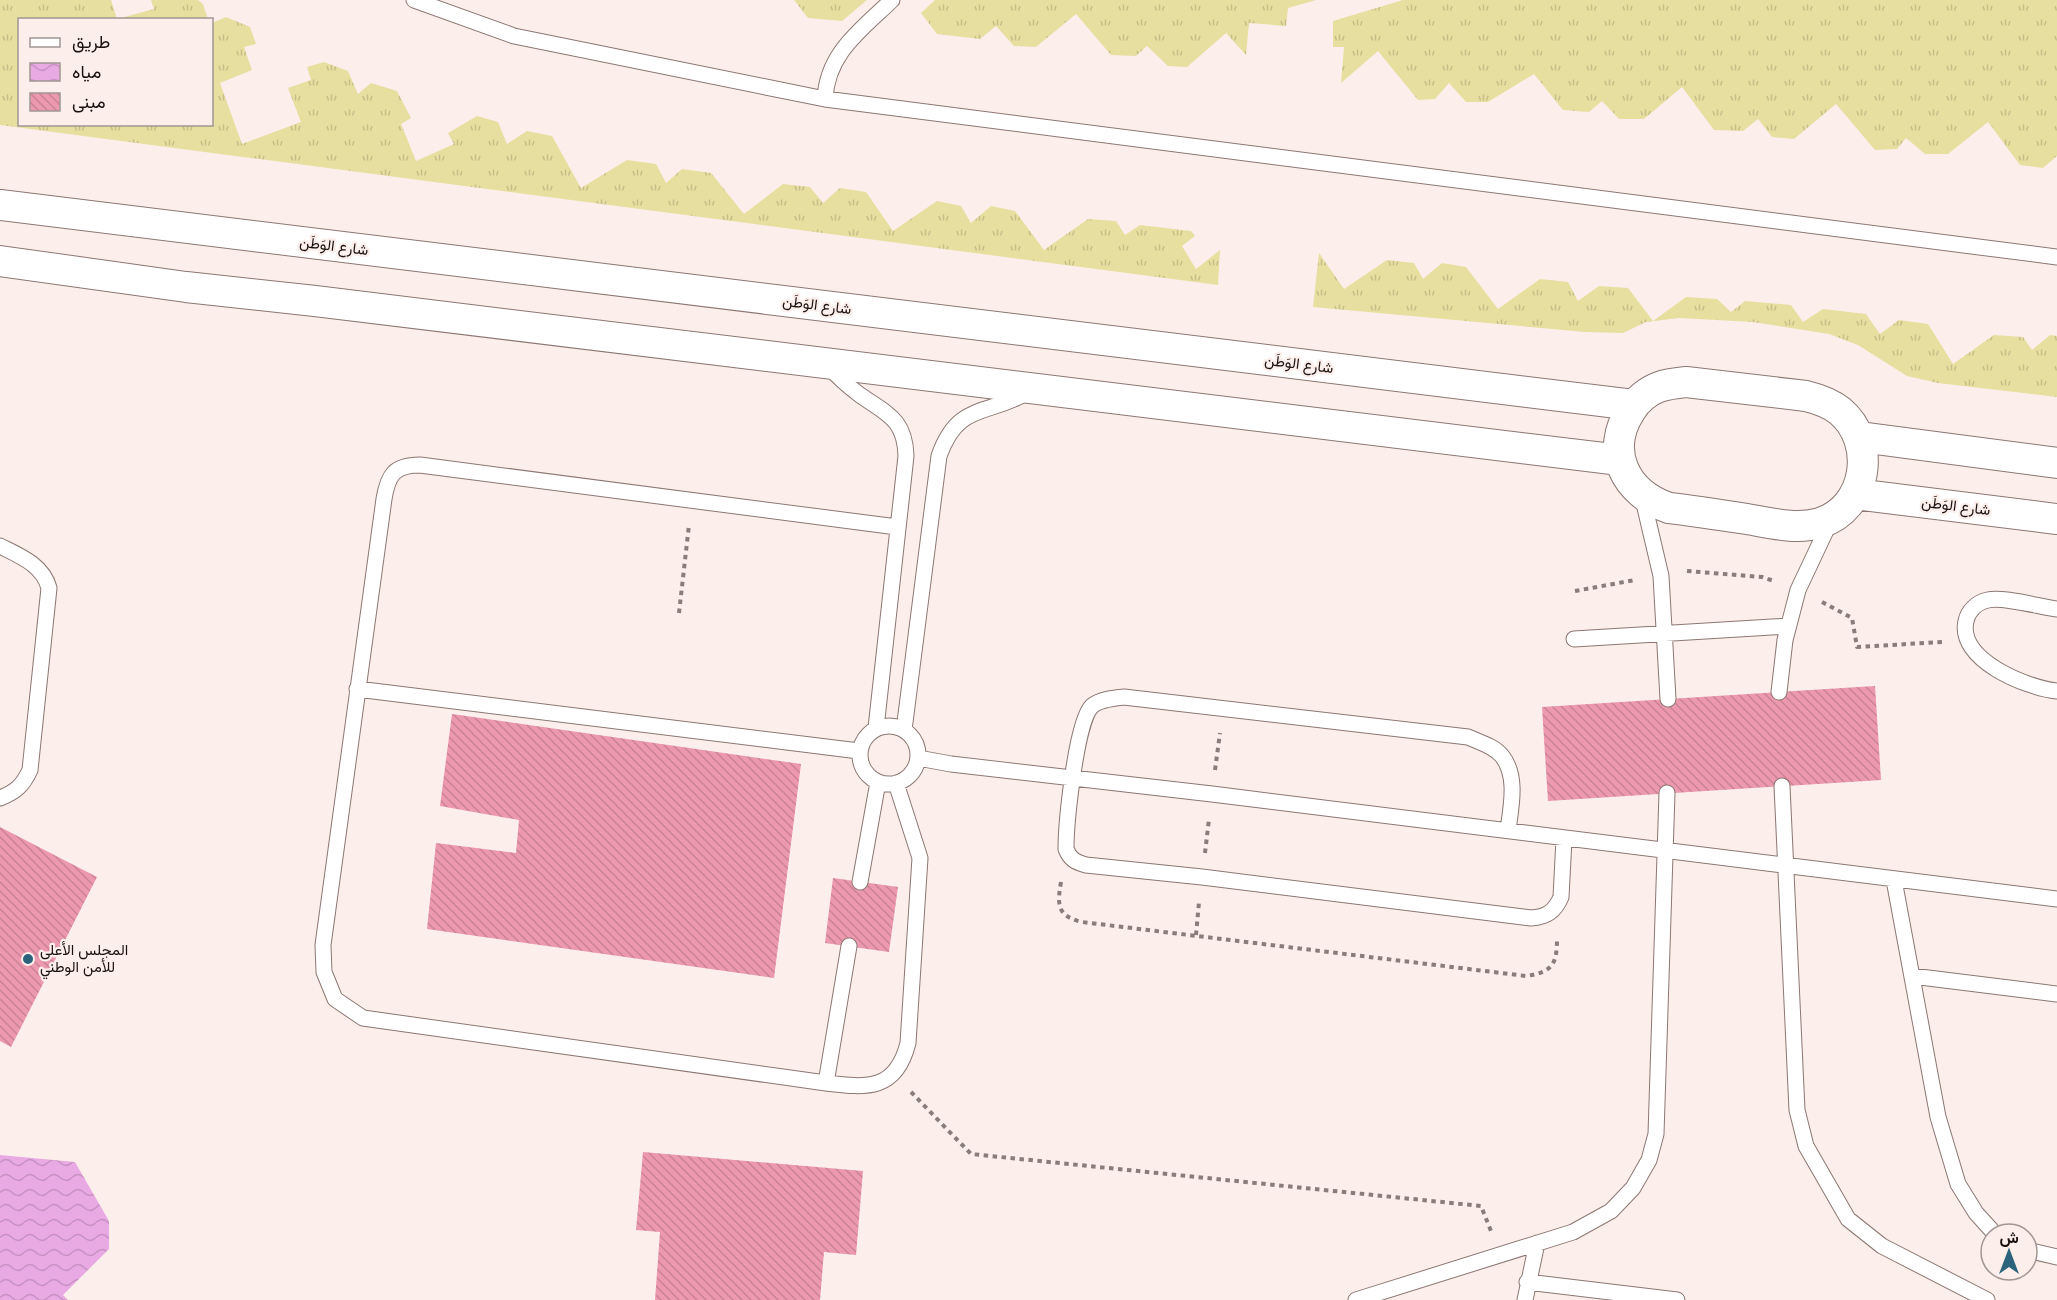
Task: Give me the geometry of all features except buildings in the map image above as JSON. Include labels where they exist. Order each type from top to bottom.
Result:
[{"type":"street","name":"شارع الوَطَن","points":[[0,205],[1634,405]]},
{"type":"street","points":[[0,261],[186,287],[1620,460]]},
{"type":"street","points":[[1686,382],[1806,396],[1824,401],[1839,410],[1851,422],[1860,437],[1864,466],[1855,494],[1833,517],[1821,522],[1795,526],[1669,508],[1655,503],[1642,495],[1625,473],[1620,460],[1620,431],[1634,405],[1657,387],[1686,382]]},
{"type":"street","points":[[1860,437],[2057,463]]},
{"type":"street","name":"شارع الوَطَن","points":[[1855,494],[2057,519]]},
{"type":"lane","points":[[414,0],[514,36],[825,99],[2057,258]]},
{"type":"lane","points":[[825,99],[826,85],[835,59],[844,47],[892,0]]},
{"type":"lane","points":[[826,363],[849,386],[886,411],[902,431],[906,443],[876,728]]},
{"type":"lane","points":[[904,730],[937,464],[942,447],[954,429],[972,414],[1014,399],[1033,389]]},
{"type":"lane","points":[[896,783],[920,858],[908,1043],[904,1061],[893,1075],[874,1085],[854,1086],[826,1083],[363,1018],[335,999],[324,972],[323,945],[357,689],[387,482],[396,470],[406,465],[420,465],[897,527]]},
{"type":"lane","points":[[1642,495],[1661,576],[1668,699]]},
{"type":"lane","points":[[1779,692],[1788,626],[1801,581],[1833,517]]},
{"type":"lane","points":[[0,546],[27,560],[45,576],[49,588],[49,601],[30,770],[24,782],[14,793],[0,798]]},
{"type":"lane","points":[[2057,609],[1989,599],[1973,608],[1966,618],[1964,629],[1973,651],[1986,662],[2025,683],[2057,691]]},
{"type":"lane","points":[[1574,639],[1788,626]]},
{"type":"lane","points":[[357,689],[859,751]]},
{"type":"lane","points":[[1508,830],[1513,792],[1510,774],[1502,756],[1468,737],[1124,697],[1108,699],[1093,706],[1084,720],[1073,777],[1066,849],[1077,863],[1086,865],[1202,877],[1531,918],[1547,915],[1558,905],[1561,897],[1563,839]]},
{"type":"lane","points":[[886,726],[904,730],[915,742],[918,758],[911,774],[896,783],[878,782],[863,770],[859,751],[868,734],[876,728],[886,726]]},
{"type":"lane","points":[[918,758],[951,764],[1508,830],[1563,839],[2057,900]]},
{"type":"lane","points":[[861,882],[878,782]]},
{"type":"lane","points":[[1782,786],[1797,1110],[1806,1146],[1848,1219],[1882,1246],[1957,1292],[1987,1300]]},
{"type":"lane","points":[[1356,1300],[1573,1232],[1611,1210],[1633,1188],[1649,1160],[1656,1134],[1667,794]]},
{"type":"lane","points":[[1894,880],[1938,1117],[1958,1184],[1976,1214],[1984,1222]]},
{"type":"lane","points":[[826,1083],[849,946]]},
{"type":"lane","points":[[1912,976],[2057,994]]},
{"type":"lane","points":[[1525,1300],[1537,1243]]},
{"type":"lane","points":[[2039,1253],[2057,1257]]},
{"type":"lane","points":[[1527,1282],[1677,1300]]},
{"type":"path","points":[[679,613],[692,501]]},
{"type":"path","points":[[1066,849],[1058,898],[1063,914],[1071,919],[1514,975],[1538,975],[1551,968],[1556,958],[1558,905]]},
{"type":"path","points":[[893,1075],[972,1154],[1481,1206],[1500,1254]]},
{"type":"green space","points":[[0,0],[111,0],[117,18],[18,18],[18,126],[213,126],[213,23],[226,17],[250,27],[256,44],[244,47],[252,70],[220,83],[242,144],[301,122],[288,88],[311,80],[307,67],[324,62],[348,71],[358,94],[371,83],[397,91],[411,118],[401,124],[416,161],[454,144],[448,133],[477,116],[498,122],[507,144],[527,131],[552,136],[581,188],[627,160],[656,164],[666,183],[682,169],[711,173],[744,214],[783,184],[810,187],[823,203],[840,188],[866,192],[893,231],[937,201],[961,206],[971,223],[991,206],[1015,211],[1044,250],[1088,219],[1116,221],[1125,235],[1140,225],[1191,231],[1195,236],[1182,246],[1196,269],[1220,250],[1218,285],[0,125]]},
{"type":"green space","points":[[151,0],[198,0],[203,4],[208,18],[121,18],[154,9]]},
{"type":"green space","points":[[794,0],[867,0],[842,21],[808,18]]},
{"type":"green space","points":[[935,0],[1316,0],[1288,8],[1286,26],[1249,23],[1246,55],[1226,33],[1187,67],[1168,66],[1147,46],[1136,56],[1111,55],[1076,14],[1036,47],[1014,46],[996,26],[980,39],[937,34],[921,13]]},
{"type":"green space","points":[[1403,0],[2057,0],[2057,156],[2043,168],[2020,165],[1988,122],[1948,154],[1925,154],[1906,138],[1897,149],[1875,150],[1836,104],[1794,139],[1772,137],[1758,119],[1743,131],[1714,130],[1682,87],[1644,119],[1619,119],[1602,101],[1589,112],[1563,110],[1534,74],[1488,102],[1466,102],[1449,83],[1435,99],[1418,100],[1378,51],[1341,83],[1344,47],[1333,47],[1333,21]]},
{"type":"green space","points":[[1319,253],[1344,289],[1387,260],[1414,263],[1423,279],[1442,263],[1466,267],[1498,309],[1540,279],[1568,282],[1578,301],[1599,286],[1628,288],[1653,321],[1686,297],[1717,299],[1731,312],[1745,301],[1791,305],[1803,322],[1823,309],[1866,314],[1880,334],[1899,320],[1928,324],[1953,364],[1994,335],[2023,337],[2032,350],[2050,335],[2057,336],[2057,397],[1938,383],[1907,376],[1858,345],[1829,334],[1753,322],[1679,318],[1646,322],[1623,333],[1585,332],[1313,307]]},
{"type":"water","points":[[0,1155],[75,1162],[109,1221],[109,1249],[63,1295],[68,1300],[0,1300]]},
{"type":"place","name":"المجلس الأعلى للأمن الوطني","points":[[28,959]]}]
